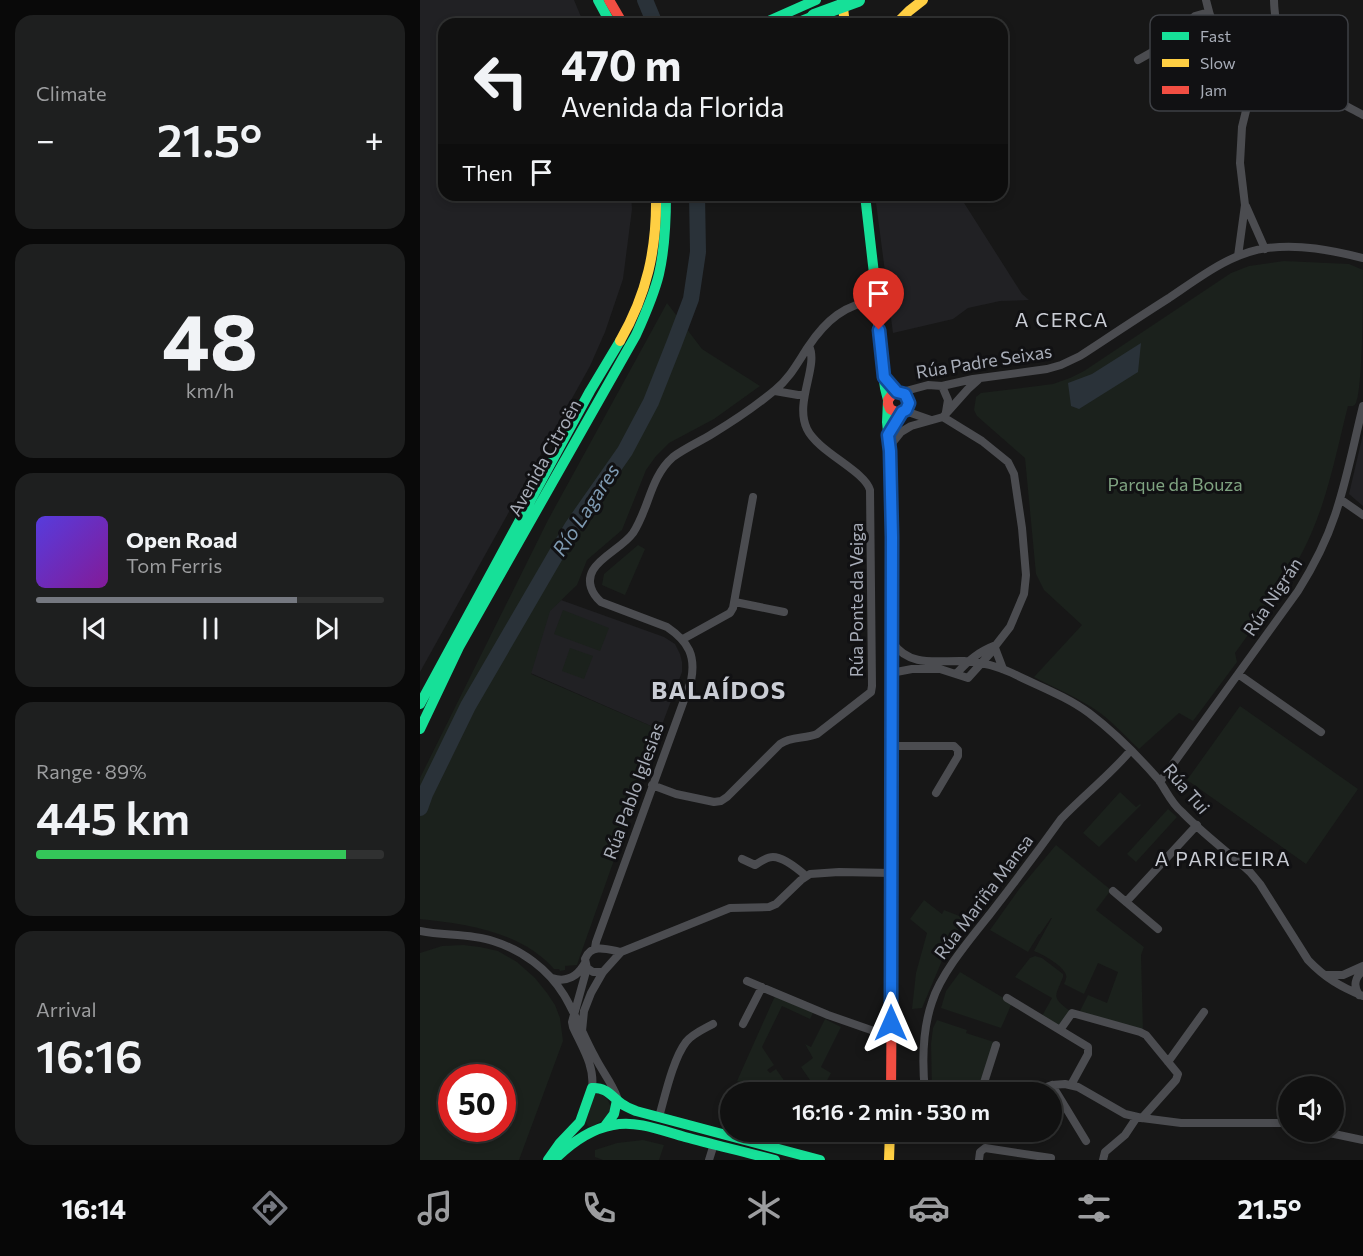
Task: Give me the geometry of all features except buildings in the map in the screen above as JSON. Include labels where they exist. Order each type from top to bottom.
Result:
[{"type":"main road","points":[[592,0],[607,18]]},
{"type":"main road","points":[[598,0],[608,18]]},
{"type":"main road","points":[[609,0],[620,18]]},
{"type":"main road","points":[[842,0],[844,18]]},
{"type":"main road","points":[[809,18],[858,0]]},
{"type":"main road","points":[[902,18],[923,0]]},
{"type":"main road","points":[[776,18],[812,2]]},
{"type":"main road","name":"Avenida Citroën","points":[[420,704],[640,301],[654,248],[656,201]]},
{"type":"main road","name":"Avenida Citroën","points":[[420,729],[459,647],[636,335],[651,302],[661,267],[666,201]]},
{"type":"main road","points":[[866,201],[884,377],[894,397],[886,422],[890,451],[891,1082]]},
{"type":"main road","points":[[894,397],[890,409],[894,412],[904,411]]},
{"type":"main road","points":[[888,435],[904,411]]},
{"type":"main road","points":[[548,1160],[580,1122],[592,1088],[597,1087],[606,1089],[617,1100],[636,1111],[820,1160]]},
{"type":"main road","points":[[554,1160],[573,1144],[610,1122],[615,1114],[617,1100]]},
{"type":"main road","points":[[580,1122],[586,1130],[616,1124],[634,1124],[775,1160]]},
{"type":"main road","points":[[890,1142],[890,1160]]},
{"type":"street","points":[[1206,0],[1210,15]]},
{"type":"street","points":[[1198,15],[1209,12]]},
{"type":"street","points":[[1138,60],[1150,53]]},
{"type":"street","points":[[1348,107],[1363,115]]},
{"type":"street","points":[[1238,256],[1245,205],[1240,163],[1242,127],[1246,111]]},
{"type":"street","points":[[1245,205],[1265,249]]},
{"type":"street","name":"Rúa Padre Seixas","points":[[894,397],[928,385],[942,386],[1061,365],[1080,356],[1212,269],[1238,256],[1265,249],[1307,247],[1327,249],[1363,258]]},
{"type":"street","points":[[753,497],[734,608],[730,613],[683,639],[667,627],[601,602],[595,597],[590,583],[593,570],[631,535],[657,478],[671,459],[724,426],[775,390],[784,382],[826,325],[847,308],[877,300]]},
{"type":"street","name":"Rúa Ponte da Veiga","points":[[652,785],[676,794],[714,802],[721,801],[780,744],[817,734],[870,692],[872,686],[870,490],[866,481],[836,459],[810,434],[803,420],[804,395],[812,353],[809,346]]},
{"type":"street","points":[[796,366],[803,372],[806,384]]},
{"type":"street","points":[[890,451],[893,442],[901,432],[944,414],[979,379]]},
{"type":"street","points":[[942,386],[948,400],[944,414]]},
{"type":"street","points":[[775,390],[804,395]]},
{"type":"street","name":"Rúa Nigrán","points":[[1160,782],[1306,578],[1326,538],[1340,499],[1363,406]]},
{"type":"street","points":[[904,411],[931,420]]},
{"type":"street","points":[[944,414],[1008,462],[1014,474],[1026,575],[1024,594],[1010,627],[995,646],[981,663],[968,678],[956,674],[981,651],[995,646]]},
{"type":"street","points":[[1340,499],[1363,515]]},
{"type":"street","points":[[735,602],[784,612]]},
{"type":"street","name":"Rúa Pablo Iglesias","points":[[598,949],[596,942],[691,681],[692,660],[683,639]]},
{"type":"street","name":"Rúa Tui","points":[[891,642],[904,656],[926,662],[981,663],[1003,669],[1075,704],[1107,728],[1160,782],[1168,797],[1181,812],[1239,862],[1260,884],[1308,960],[1317,970],[1335,983],[1361,995]]},
{"type":"street","points":[[995,646],[1003,669]]},
{"type":"street","name":"Rúa Tui","points":[[912,669],[926,662]]},
{"type":"street","name":"Rúa Tui","points":[[891,673],[912,669],[940,669],[956,674]]},
{"type":"street","points":[[1238,674],[1321,732]]},
{"type":"street","points":[[892,746],[954,746],[958,750],[958,756],[936,793]]},
{"type":"street","name":"Rúa Mariña Mansa","points":[[923,1082],[924,1026],[932,999],[946,973],[1061,819],[1131,750]]},
{"type":"street","points":[[1126,902],[1197,825]]},
{"type":"street","points":[[742,859],[755,865],[774,857],[781,859],[806,876]]},
{"type":"street","points":[[582,1031],[582,1019],[587,1002],[609,963],[621,952],[730,908],[769,907],[776,904],[806,876],[815,873],[892,873]]},
{"type":"street","points":[[1113,891],[1158,929]]},
{"type":"street","points":[[420,932],[477,936],[497,942],[526,956],[551,978],[566,997],[617,1100]]},
{"type":"street","points":[[592,1088],[591,1066],[572,1022],[586,966],[586,956],[588,952],[598,949],[621,952]]},
{"type":"street","points":[[598,949],[607,953],[609,963]]},
{"type":"street","points":[[551,978],[560,981],[571,978],[586,966]]},
{"type":"street","points":[[586,966],[593,972],[603,972]]},
{"type":"street","points":[[1325,975],[1343,975],[1363,968]]},
{"type":"street","points":[[1361,995],[1356,986],[1356,979],[1363,968]]},
{"type":"street","points":[[747,981],[828,1015],[891,1037]]},
{"type":"street","points":[[743,1024],[762,987]]},
{"type":"street","points":[[1007,998],[1088,1047],[1088,1054],[1071,1085]]},
{"type":"street","points":[[1060,1030],[1072,1012],[1140,1032],[1146,1035],[1178,1074],[1176,1080],[1139,1117],[1125,1135],[1105,1152],[1103,1160]]},
{"type":"street","points":[[1168,1062],[1204,1012]]},
{"type":"street","points":[[658,1117],[673,1070],[687,1041],[713,1024]]},
{"type":"street","points":[[984,1082],[996,1045]]},
{"type":"street","points":[[1062,1085],[1078,1087],[1125,1114],[1139,1117],[1181,1123],[1278,1123]]},
{"type":"street","points":[[1062,1101],[1086,1141]]},
{"type":"street","points":[[1344,1136],[1363,1140]]},
{"type":"street","points":[[709,1160],[714,1144]]},
{"type":"street","points":[[979,1160],[980,1152],[985,1148],[1051,1158]]},
{"type":"shaded area","points":[[420,0],[574,0],[582,18],[438,18],[438,201],[631,201],[632,209],[623,279],[605,332],[590,366],[420,672]]},
{"type":"shaded area","points":[[876,201],[963,201],[1022,294],[1029,300],[1000,301],[968,308],[953,319],[893,333]]},
{"type":"shaded area","points":[[1141,343],[1138,372],[1079,409],[1071,406],[1068,383],[1092,374]]},
{"type":"shaded area","points":[[1363,434],[1363,506],[1349,494]]},
{"type":"shaded area","points":[[561,600],[664,637],[675,644],[682,662],[682,672],[660,730],[517,667],[545,615]]},
{"type":"green space","name":"Parque da Bouza","points":[[1284,261],[1349,264],[1363,270],[1361,360],[1356,403],[1354,406],[1348,406],[1328,487],[1304,550],[1266,610],[1235,653],[1237,662],[1193,721],[1179,713],[1139,749],[1093,708],[1034,677],[1082,625],[1044,590],[1036,574],[1025,458],[977,416],[974,410],[976,397],[981,393],[1053,384],[1070,378],[1231,273],[1249,266]]},
{"type":"green space","points":[[667,303],[702,349],[760,386],[714,419],[669,443],[656,456],[646,470],[622,530],[587,560],[577,585],[550,611],[531,674],[660,730],[577,965],[565,966],[565,970],[560,971],[554,969],[526,946],[510,938],[475,927],[420,919],[420,778],[548,520]]},
{"type":"green space","points":[[638,545],[645,549],[625,595],[602,585],[604,574]]},
{"type":"green space","points":[[563,610],[609,628],[600,651],[554,634]]},
{"type":"green space","points":[[570,648],[593,656],[584,679],[562,671]]},
{"type":"green space","points":[[1240,706],[1358,789],[1306,864],[1187,780]]},
{"type":"green space","points":[[1120,792],[1136,807],[1141,805],[1099,847],[1083,833]]},
{"type":"green space","points":[[1168,809],[1177,817],[1136,862],[1127,854]]},
{"type":"green space","points":[[1056,845],[1111,890],[1096,910],[1144,947],[1141,955],[1143,1031],[1079,1013],[1088,995],[1107,1003],[1118,972],[1098,963],[1084,994],[1064,984],[1066,976],[1061,968],[1034,951],[1052,918],[1028,952],[990,930],[1020,888]]},
{"type":"green space","points":[[924,900],[942,914],[944,910],[967,919],[949,944],[922,1008],[912,1009],[916,973],[927,933],[910,919]]},
{"type":"green space","points":[[463,945],[498,951],[517,962],[535,978],[555,1005],[560,1018],[563,1041],[519,1160],[420,1160],[420,953],[442,946]]},
{"type":"green space","points":[[1035,956],[1042,958],[1063,974],[1056,996],[1060,1003],[1070,1011],[1059,1026],[1042,1016],[1052,998],[1015,977],[1030,958]]},
{"type":"green space","points":[[960,972],[1012,1003],[1001,1028],[941,1008],[946,991]]},
{"type":"green space","points":[[775,996],[813,1013],[810,1019],[782,1006],[762,1047],[774,1065],[767,1070],[770,1073],[776,1069],[785,1082],[737,1081]]},
{"type":"green space","points":[[825,1019],[841,1027],[821,1067],[831,1073],[826,1082],[807,1082],[810,1080],[801,1067],[813,1058],[805,1044],[811,1047]]},
{"type":"green space","points":[[937,1020],[994,1042],[980,1082],[932,1082],[933,1028]]},
{"type":"green space","points":[[598,1093],[608,1100],[611,1113],[591,1127],[585,1119],[595,1094]]},
{"type":"green space","points":[[643,1140],[664,1145],[659,1160],[603,1160],[595,1157],[595,1150],[617,1143]]},
{"type":"waterway","name":"Río Lagares","points":[[645,0],[652,18]]},
{"type":"waterway","name":"Río Lagares","points":[[420,808],[468,706],[572,527],[625,451],[651,402],[691,299],[698,252],[697,201]]},
{"type":"traffic: fast","points":[[598,0],[608,18]]},
{"type":"traffic: fast","points":[[776,18],[816,0]]},
{"type":"traffic: fast","points":[[814,16],[858,0]]},
{"type":"traffic: fast","points":[[809,18],[814,16]]},
{"type":"traffic: fast","points":[[420,729],[459,647],[636,335],[659,274],[665,234],[666,201]]},
{"type":"traffic: fast","points":[[866,201],[880,349],[888,400],[887,422],[890,451],[892,956]]},
{"type":"traffic: fast","points":[[420,704],[590,391],[620,341]]},
{"type":"traffic: fast","points":[[548,1160],[580,1122],[592,1088],[605,1091],[636,1111],[820,1160]]},
{"type":"traffic: fast","points":[[605,1126],[614,1114],[617,1100]]},
{"type":"traffic: fast","points":[[554,1160],[588,1134],[605,1127],[622,1124],[650,1127],[775,1160]]},
{"type":"traffic: slow","points":[[842,0],[844,18]]},
{"type":"traffic: slow","points":[[902,18],[923,0]]},
{"type":"traffic: slow","points":[[620,341],[644,288],[655,234],[656,201]]},
{"type":"traffic: slow","points":[[889,1160],[890,1142]]},
{"type":"traffic: jam","points":[[609,0],[620,18]]},
{"type":"traffic: jam","points":[[888,400],[893,393],[902,392],[908,403],[906,410],[898,413],[890,409],[888,404]]},
{"type":"traffic: jam","points":[[891,1082],[892,956]]},
{"type":"district","name":"A CERCA","points":[[1062,320]]},
{"type":"district","name":"BALAÍDOS","points":[[719,691]]},
{"type":"district","name":"A PARICEIRA","points":[[1223,859]]},
{"type":"route","points":[[879,330],[884,377],[897,392],[905,394],[909,403],[888,435],[892,537],[891,1023]]}]
